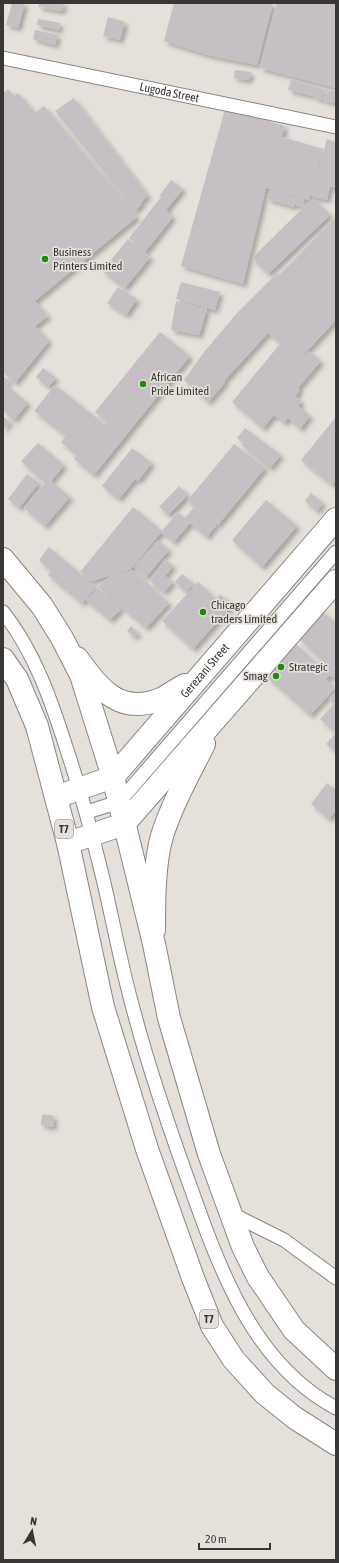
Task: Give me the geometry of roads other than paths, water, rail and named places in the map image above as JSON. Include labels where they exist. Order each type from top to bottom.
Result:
[{"type":"main road","name":"Gerezani Street","points":[[113,778],[336,519]]},
{"type":"main road","points":[[3,559],[42,606],[62,638],[97,686],[114,699],[136,704],[160,699],[200,676]]},
{"type":"main road","name":"T7","points":[[68,843],[124,824],[336,581]]},
{"type":"main road","points":[[62,638],[81,675],[113,778],[154,944],[169,1018],[209,1154],[230,1213],[243,1247],[258,1277],[294,1330],[336,1369]]},
{"type":"main road","name":"T7","points":[[3,659],[17,679],[37,726],[68,843],[103,1007],[147,1149],[193,1278],[212,1326],[234,1360],[265,1394],[295,1418],[336,1444]]},
{"type":"main road","points":[[154,944],[155,888],[162,837],[182,788],[219,715]]},
{"type":"main road","points":[[56,797],[113,778]]},
{"type":"lane","name":"Lugoda Street","points":[[3,58],[336,127]]},
{"type":"lane","points":[[86,812],[119,802],[336,552]]},
{"type":"lane","points":[[3,612],[11,622],[40,673],[54,709],[80,789],[134,1012],[178,1152],[215,1256],[241,1308],[264,1344],[295,1378],[336,1408]]},
{"type":"lane","points":[[230,1213],[284,1240],[336,1278]]},
{"type":"place","name":"Business Printers Limited","points":[[45,259]]},
{"type":"place","name":"African Pride Limited","points":[[143,384]]},
{"type":"place","name":"Chicago traders Limited","points":[[203,612]]},
{"type":"place","name":"Strategic","points":[[281,667]]},
{"type":"place","name":"Smag","points":[[276,676]]}]
